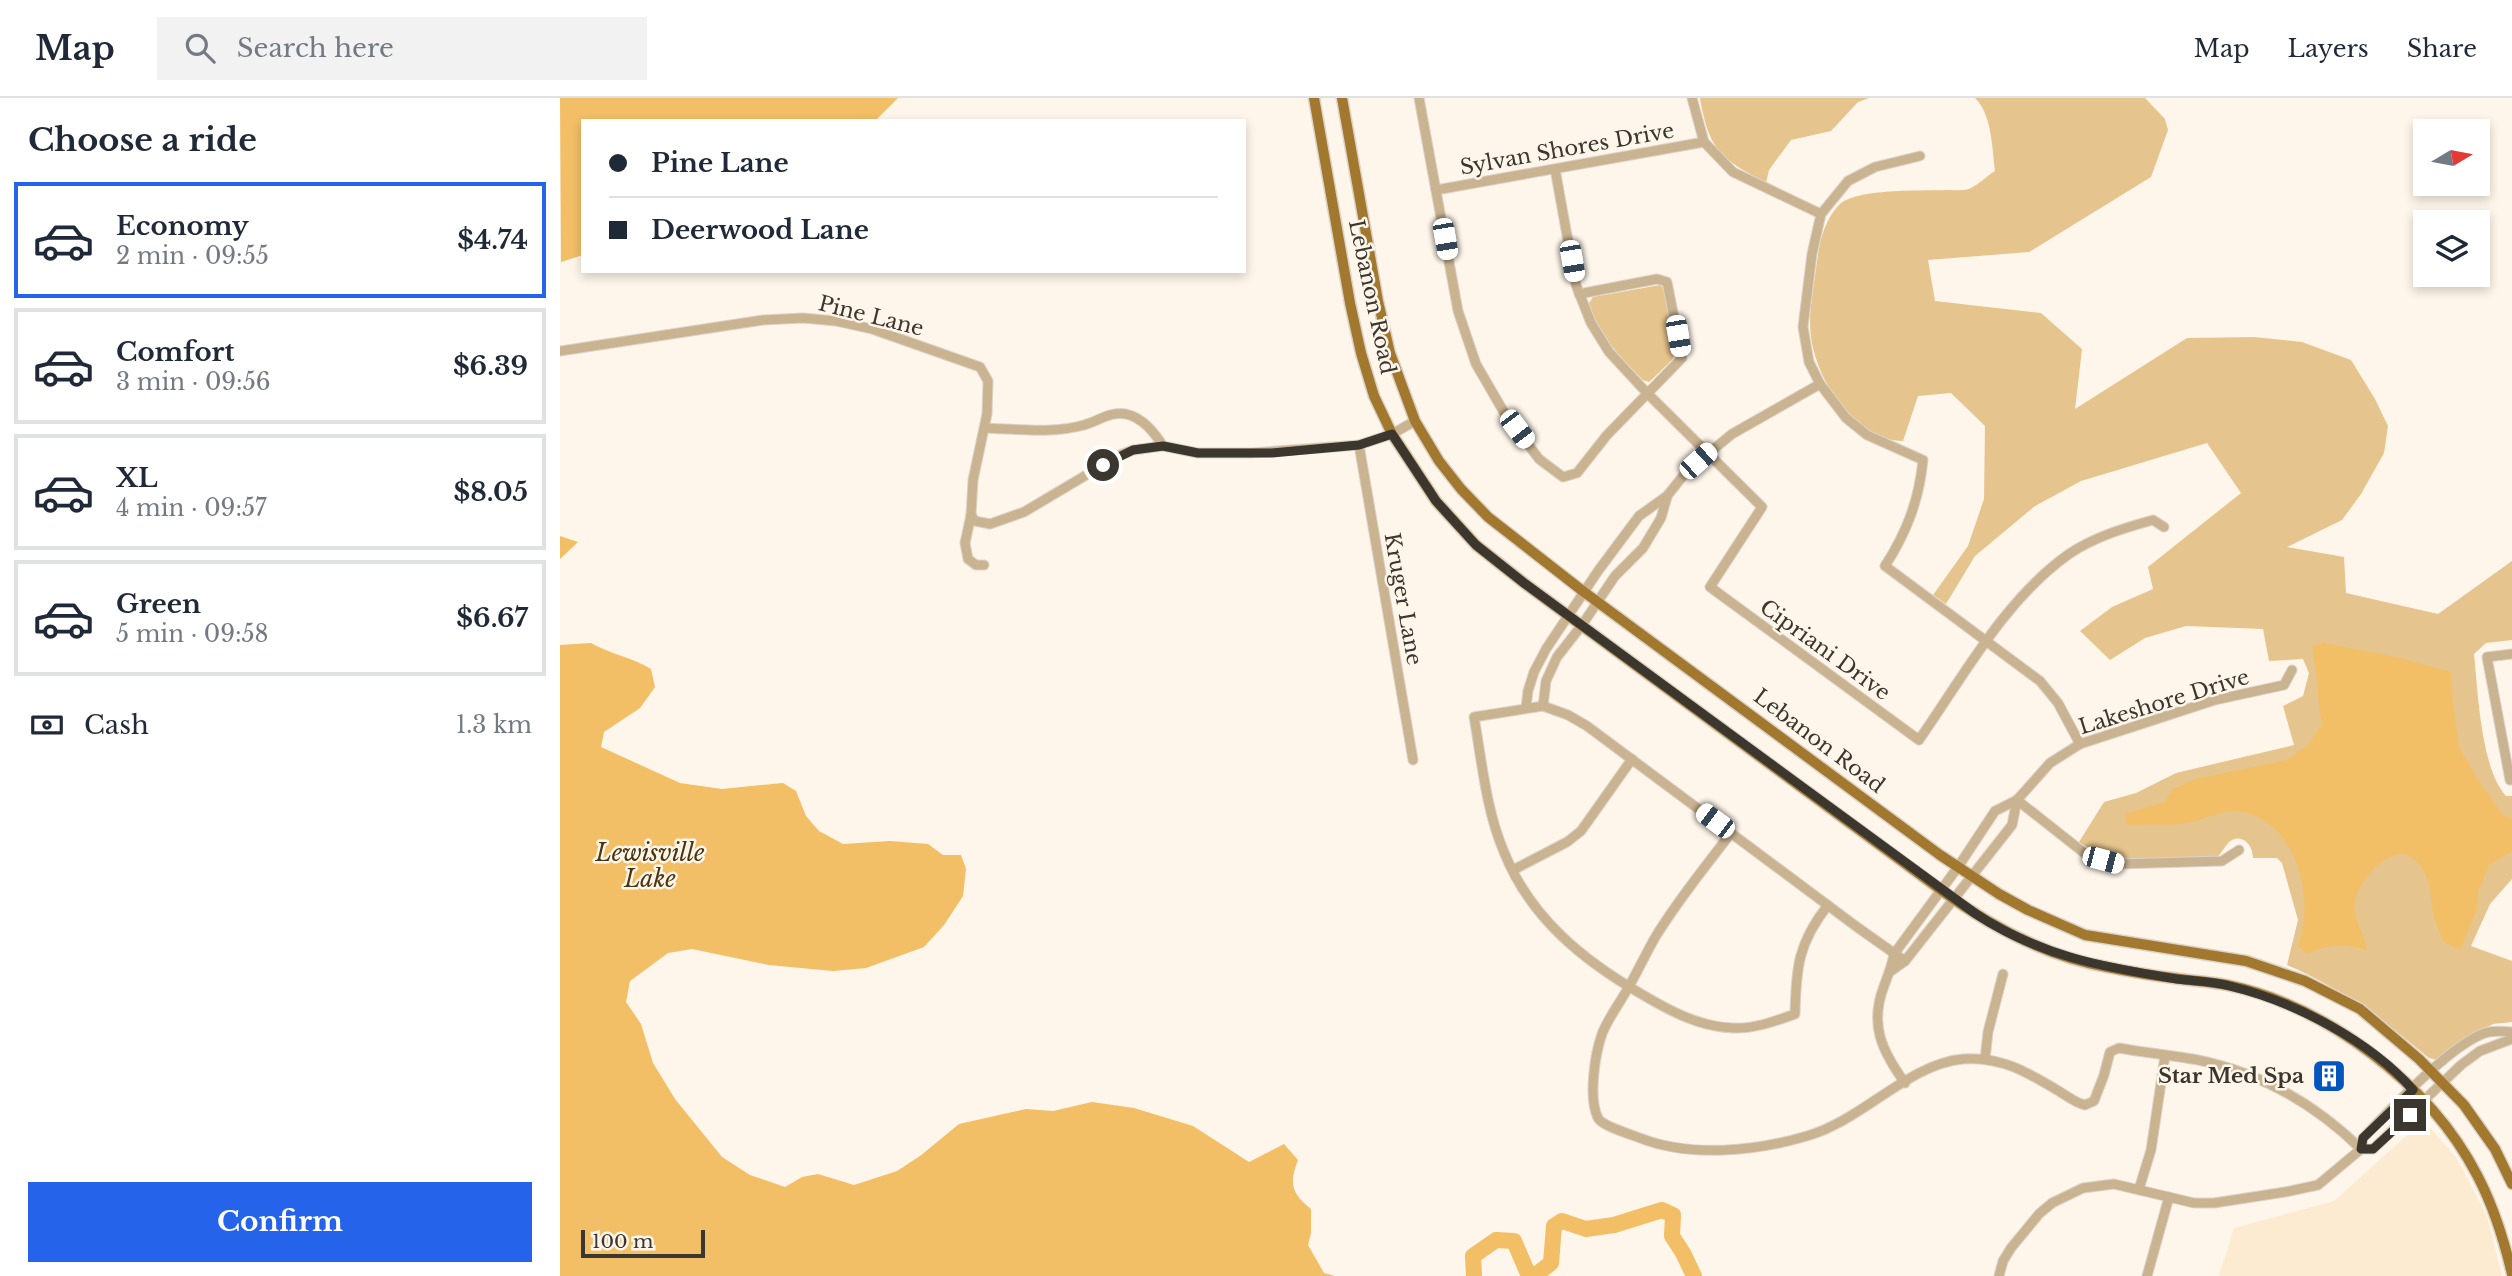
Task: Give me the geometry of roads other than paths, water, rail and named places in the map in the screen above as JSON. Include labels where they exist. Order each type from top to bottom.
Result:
[{"type":"main road","name":"Lebanon Road","points":[[1314,98],[1350,303],[1374,396],[1392,434],[1436,501],[1476,545],[1953,899],[1999,929],[2046,951],[2104,967],[2227,985],[2277,1000],[2322,1021],[2356,1043],[2405,1081],[2446,1128],[2477,1174],[2501,1230],[2512,1274]]},
{"type":"main road","name":"Lebanon Road","points":[[1342,98],[1378,301],[1390,353],[1415,421],[1439,461],[1488,517],[1584,592],[1958,867],[2028,910],[2085,934],[2246,961],[2305,981],[2360,1009],[2464,1105],[2495,1149],[2512,1184]]},
{"type":"street","points":[[1419,98],[1458,311],[1476,364],[1505,414],[1539,459],[1563,477],[1577,473],[1607,435],[1682,358],[1667,282],[1657,279],[1579,294]]},
{"type":"street","points":[[1692,98],[1704,142],[1733,172],[1821,214]]},
{"type":"street","name":"Sylvan Shores Drive","points":[[1436,190],[1704,142]]},
{"type":"street","points":[[1920,156],[1875,167],[1848,181],[1821,214],[1812,254],[1803,327],[1810,362],[1820,384],[1846,418],[1867,435],[1923,460],[1920,488],[1912,517],[1902,540],[1885,566],[2040,681],[2058,703],[2080,744]]},
{"type":"street","points":[[1555,169],[1579,294],[1591,323],[1609,352],[1708,452]]},
{"type":"street","name":"Pine Lane","points":[[560,351],[763,320],[803,318],[836,321],[884,333],[980,367],[988,381],[985,428],[973,480],[966,556],[976,565],[984,565]]},
{"type":"street","points":[[1527,707],[1528,691],[1534,672],[1546,649],[1639,516],[1667,496],[1687,471],[1732,434],[1820,384]]},
{"type":"street","points":[[985,428],[1076,427],[1113,414],[1125,414],[1147,425],[1163,446]]},
{"type":"street","points":[[971,515],[975,521],[983,524],[1002,521],[1024,512],[1133,450],[1163,446],[1198,453],[1242,453],[1359,445],[1392,434],[1415,421]]},
{"type":"street","name":"Kruger Lane","points":[[1359,445],[1413,760]]},
{"type":"street","name":"Cipriani Drive","points":[[1708,452],[1762,508],[1710,587],[1919,740],[1988,641]]},
{"type":"street","points":[[1543,706],[1546,681],[1557,657],[1615,576],[1643,548],[1661,518],[1667,496]]},
{"type":"street","points":[[1988,641],[2013,605],[2040,577],[2071,553],[2119,529],[2153,520],[2164,527]]},
{"type":"street","points":[[2512,654],[2487,657],[2512,780]]},
{"type":"street","name":"Lakeshore Drive","points":[[1905,1083],[1886,1055],[1879,1030],[1879,1004],[1894,954],[1995,811],[2017,800],[2050,763],[2080,744],[2215,700],[2284,685],[2292,670]]},
{"type":"street","points":[[1828,905],[1816,920],[1799,955],[1795,1014],[1772,1023],[1734,1028],[1704,1023],[1670,1011],[1586,960],[1556,931],[1527,895],[1504,854],[1492,819],[1474,716],[1543,706],[1568,715],[1587,726],[1905,961]]},
{"type":"street","points":[[1513,870],[1567,842],[1581,831],[1632,759]]},
{"type":"street","points":[[2017,800],[2088,856],[2118,864],[2222,861],[2239,850]]},
{"type":"street","name":"Lakeshore Drive","points":[[1891,971],[1905,961],[2012,825],[2017,800]]},
{"type":"street","points":[[1731,833],[1657,936],[1603,1031],[1595,1061],[1594,1085],[1599,1120],[1648,1141],[1687,1148],[1728,1150],[1806,1136],[1832,1128],[1858,1114],[1935,1066],[1962,1059],[1985,1059],[2010,1065],[2028,1072],[2081,1105],[2090,1104],[2098,1093],[2110,1052],[2114,1048],[2197,1060],[2236,1070],[2273,1084],[2315,1109],[2361,1149],[2373,1149],[2480,1051],[2512,1039]]},
{"type":"street","points":[[1985,1059],[1988,1032],[2003,974]]},
{"type":"street","points":[[1999,1276],[2003,1261],[2011,1248],[2039,1214],[2052,1203],[2083,1188],[2114,1184],[2194,1203],[2214,1203],[2318,1185],[2361,1149],[2363,1138],[2466,1042],[2485,1033],[2512,1032]]},
{"type":"street","points":[[2139,1189],[2151,1150],[2165,1056]]},
{"type":"street","points":[[2147,1276],[2169,1197]]},
{"type":"water","points":[[560,98],[898,98],[877,119],[581,119],[581,256],[561,262]]},
{"type":"water","points":[[560,536],[578,542],[560,559]]},
{"type":"water","name":"Lewisville Lake","points":[[591,643],[651,669],[655,687],[640,708],[604,732],[601,747],[680,783],[722,789],[783,783],[796,791],[806,816],[819,831],[843,844],[890,841],[928,844],[943,855],[961,855],[966,869],[963,896],[944,925],[924,947],[866,968],[833,971],[769,965],[692,949],[668,953],[630,981],[626,1002],[641,1024],[653,1063],[675,1099],[722,1157],[750,1175],[785,1187],[802,1177],[818,1174],[854,1185],[897,1171],[959,1124],[1026,1109],[1053,1111],[1092,1102],[1134,1108],[1193,1126],[1249,1162],[1284,1144],[1298,1160],[1293,1175],[1296,1193],[1311,1209],[1308,1245],[1324,1273],[1335,1276],[560,1276],[560,645]]},
{"type":"water","points":[[2323,643],[2396,657],[2451,672],[2459,747],[2477,779],[2503,815],[2512,819],[2512,851],[2489,865],[2478,891],[2478,906],[2460,950],[2444,942],[2434,917],[2426,875],[2409,856],[2399,854],[2380,863],[2358,890],[2354,906],[2367,950],[2337,945],[2307,954],[2298,946],[2304,907],[2298,867],[2290,848],[2278,832],[2263,820],[2244,812],[2228,811],[2181,824],[2127,825],[2125,814],[2165,802],[2173,789],[2196,779],[2287,760],[2309,744],[2322,724],[2312,647]]},
{"type":"waterway","points":[[1534,1276],[1551,1263],[1554,1226],[1562,1221],[1586,1229],[1614,1225],[1662,1210],[1673,1215],[1672,1236],[1694,1276]]},
{"type":"waterway","points":[[1474,1276],[1473,1256],[1496,1240],[1514,1241],[1529,1276]]},
{"type":"place","name":"Star Med Spa","points":[[2329,1076]]}]
